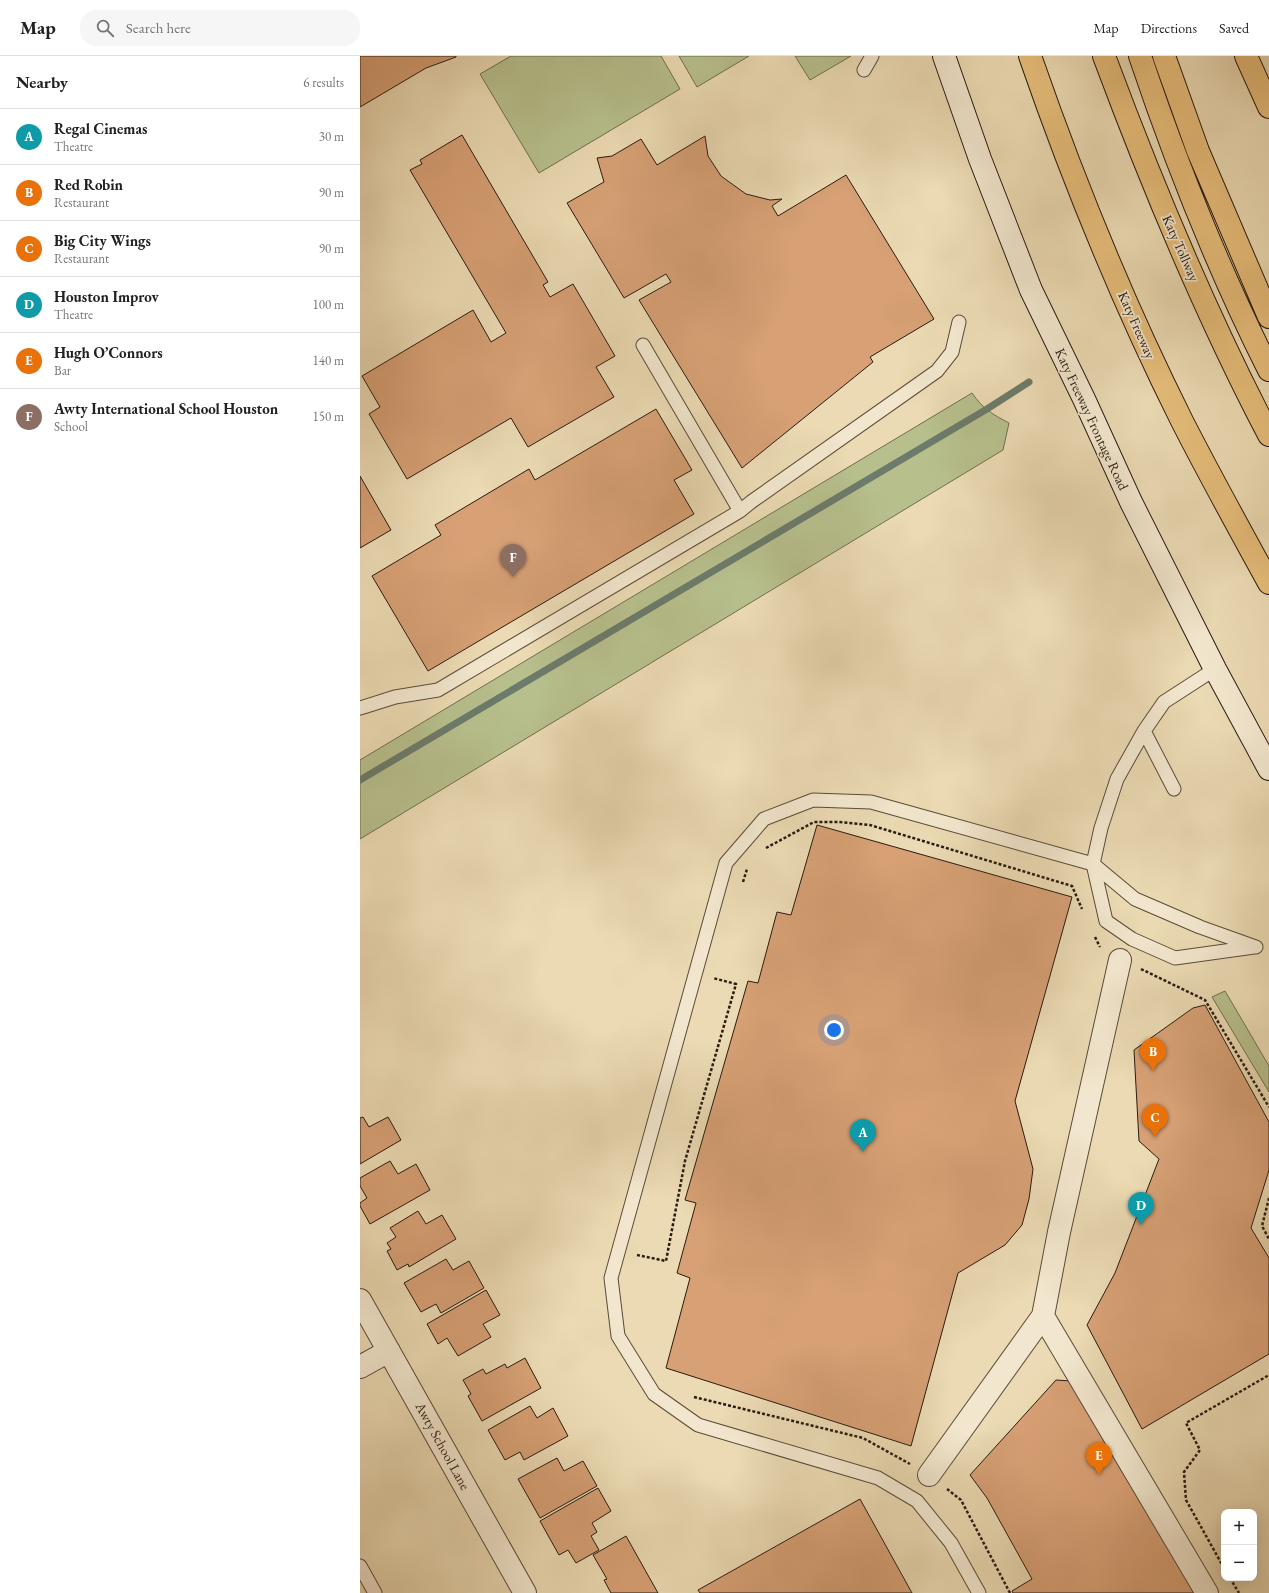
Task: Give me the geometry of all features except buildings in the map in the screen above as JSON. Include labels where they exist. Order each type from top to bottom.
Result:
[{"type":"highway","name":"Katy Freeway","points":[[1030,56],[1079,190],[1112,270],[1150,354],[1197,449],[1269,583]]},
{"type":"highway","name":"Katy Tollway","points":[[1104,56],[1156,192],[1192,276],[1269,435]]},
{"type":"highway","points":[[1140,56],[1167,136],[1196,208],[1269,370]]},
{"type":"highway","points":[[1164,56],[1198,151],[1269,317]]},
{"type":"highway","points":[[1246,56],[1269,107]]},
{"type":"street","name":"Katy Freeway Frontage Road","points":[[944,56],[980,159],[1031,290],[1084,399],[1130,502],[1215,669],[1269,769]]},
{"type":"street","points":[[929,1475],[1043,1316],[1059,1232],[1120,960]]},
{"type":"street","name":"Awty School Lane","points":[[362,1309],[389,1351],[525,1593]]},
{"type":"street","points":[[1043,1316],[1207,1593]]},
{"type":"street","points":[[360,1367],[389,1351]]},
{"type":"lane","points":[[864,70],[872,56]]},
{"type":"lane","points":[[360,708],[395,697],[438,690],[740,512],[751,502],[937,371],[952,352],[959,322]]},
{"type":"lane","points":[[643,344],[740,512]]},
{"type":"lane","points":[[978,1593],[951,1543],[917,1501],[878,1478],[698,1425],[654,1394],[618,1336],[611,1278],[726,863],[764,819],[813,800],[871,802],[1093,864],[1135,899],[1200,927],[1256,947],[1175,958],[1132,939],[1106,922],[1093,864],[1101,828],[1117,779],[1144,731],[1164,702],[1215,669]]},
{"type":"lane","points":[[1144,731],[1174,789]]},
{"type":"lane","points":[[360,1566],[375,1593]]},
{"type":"path","points":[[762,850],[789,834],[814,822],[838,822],[870,825],[1072,886],[1084,915]]},
{"type":"path","points":[[742,883],[747,869],[751,864]]},
{"type":"path","points":[[1093,934],[1100,948],[1120,960],[1206,1000],[1269,1107]]},
{"type":"path","points":[[634,1260],[637,1255],[666,1261],[685,1161],[736,984],[713,979],[715,972]]},
{"type":"path","points":[[1269,1198],[1262,1226],[1269,1239]]},
{"type":"path","points":[[1221,1563],[1186,1500],[1184,1472],[1200,1450],[1186,1423],[1269,1375]]},
{"type":"path","points":[[689,1396],[863,1438],[929,1475],[961,1500],[1010,1593]]},
{"type":"path","points":[[1232,1581],[1239,1593]]},
{"type":"green space","points":[[511,56],[661,56],[680,89],[539,173],[480,74]]},
{"type":"green space","points":[[679,56],[749,56],[697,87]]},
{"type":"green space","points":[[795,56],[851,56],[810,80]]},
{"type":"green space","points":[[972,393],[988,411],[1009,423],[1003,450],[360,839],[360,760]]},
{"type":"green space","points":[[1225,991],[1269,1066],[1269,1092],[1212,997]]},
{"type":"waterway","points":[[360,780],[987,409],[1029,382]]},
{"type":"place","name":"Awty International School Houston","points":[[513,577]]},
{"type":"place","name":"Red Robin","points":[[1153,1071]]},
{"type":"place","name":"Big City Wings","points":[[1155,1137]]},
{"type":"place","name":"Regal Cinemas","points":[[863,1152]]},
{"type":"place","name":"Houston Improv","points":[[1141,1225]]},
{"type":"place","name":"Hugh O’Connors","points":[[1099,1475]]}]
